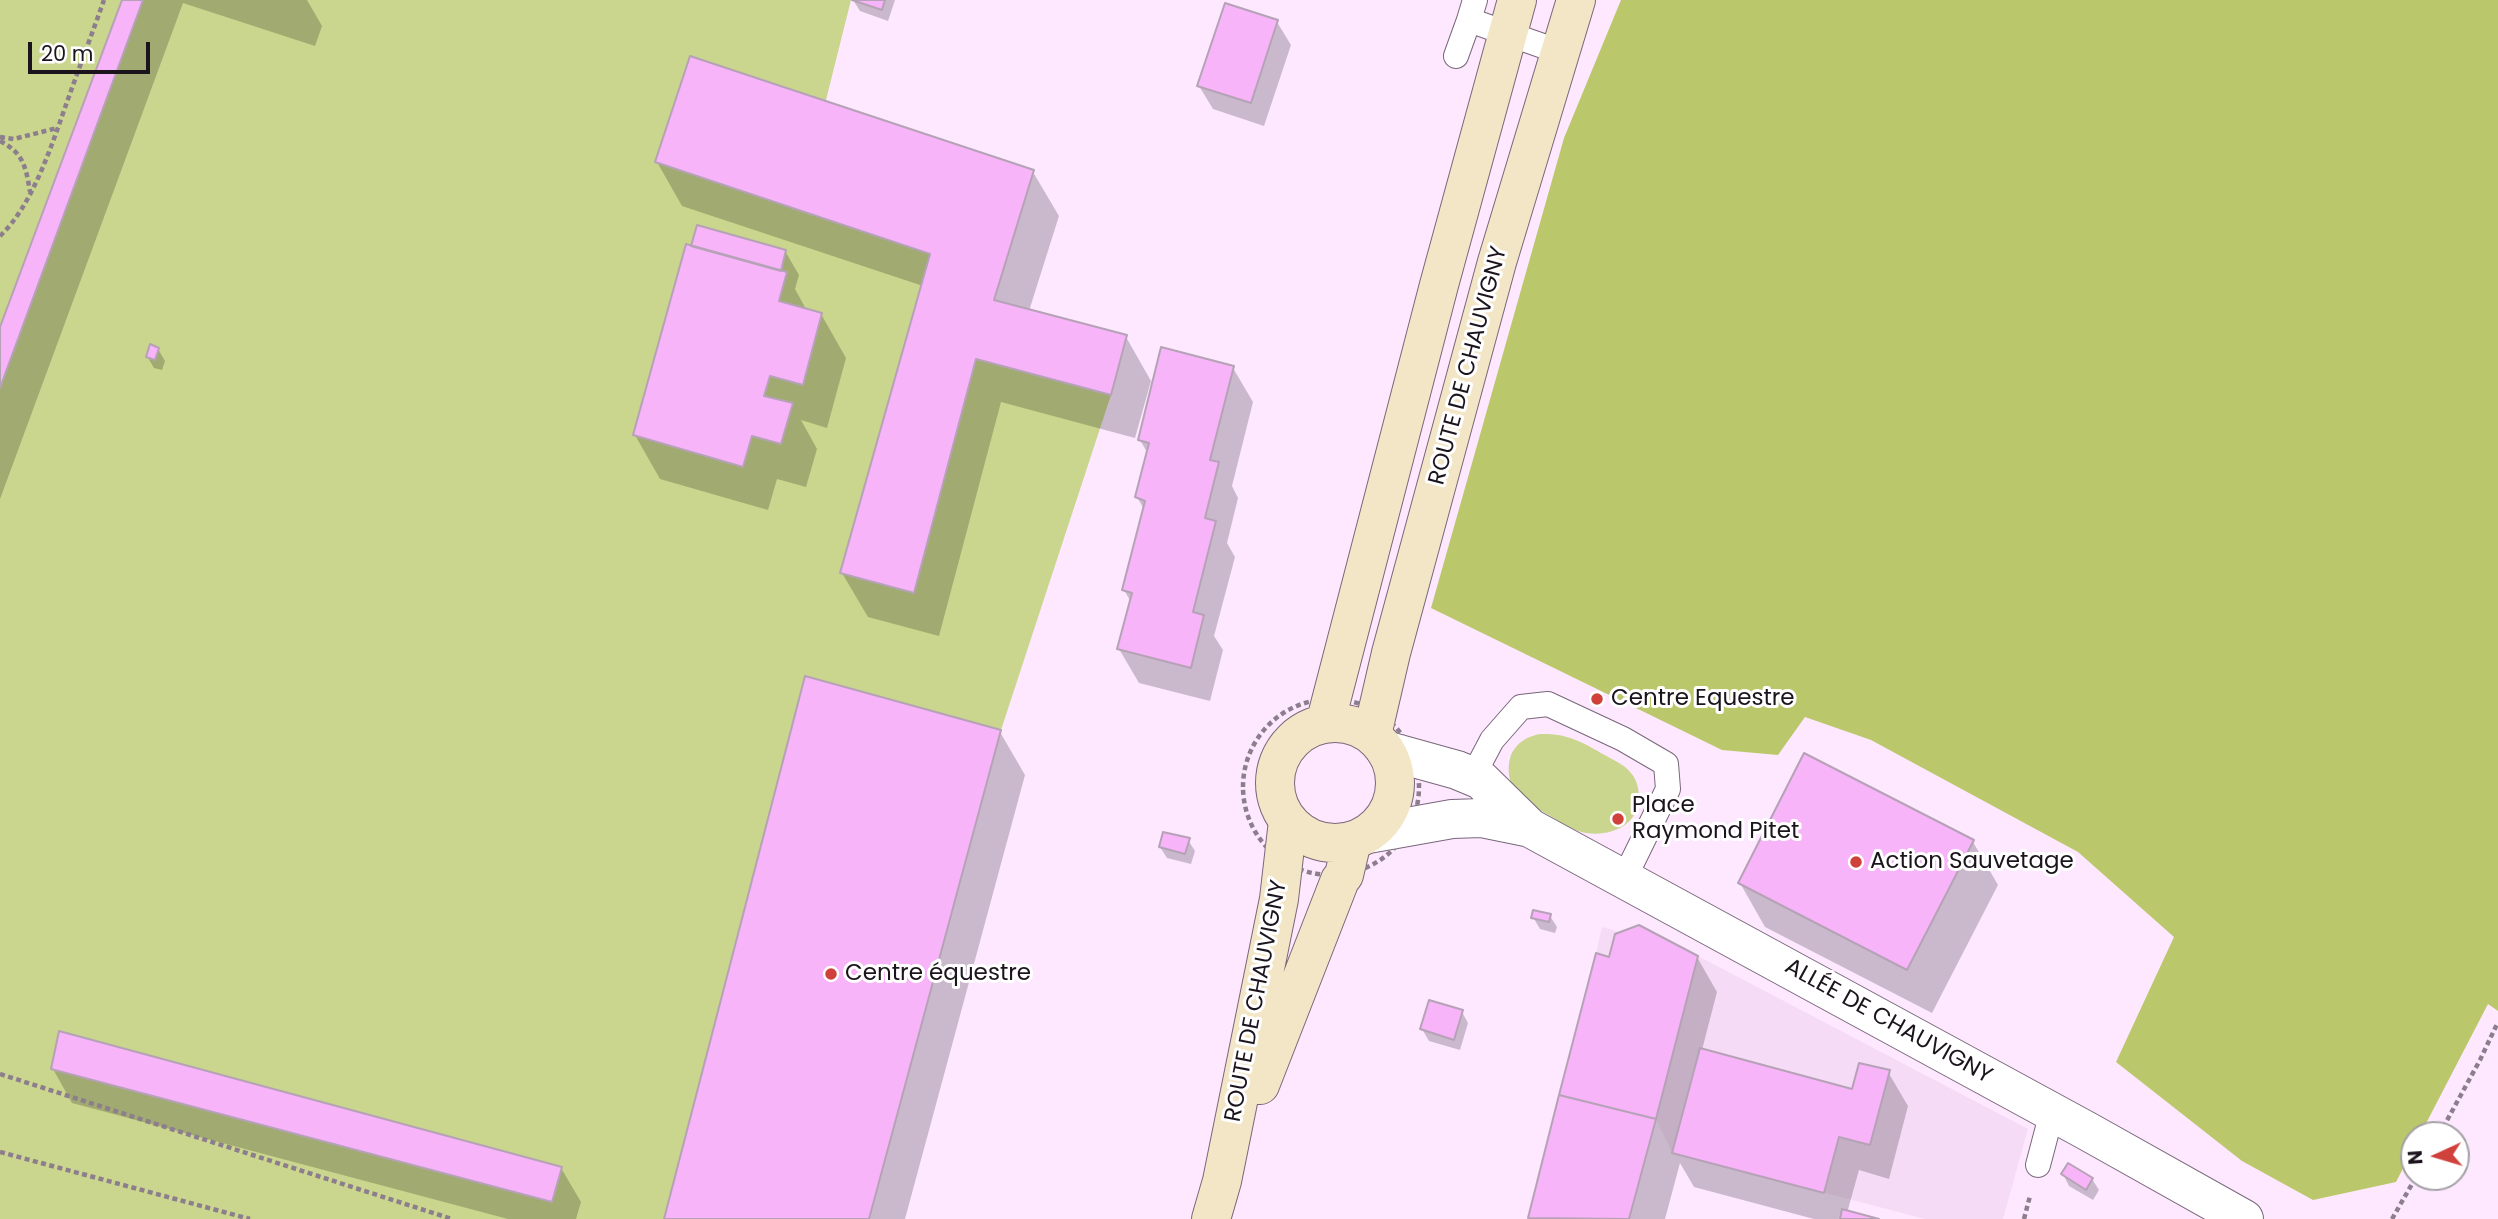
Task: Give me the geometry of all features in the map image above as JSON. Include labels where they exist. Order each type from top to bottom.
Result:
[{"type":"main road","name":"ROUTE DE CHAUVIGNY","points":[[1387,738],[1391,653],[1494,273],[1576,0]]},
{"type":"main road","name":"ROUTE DE CHAUVIGNY","points":[[1328,711],[1511,17]]},
{"type":"main road","points":[[1328,711],[1349,724],[1387,738],[1394,772],[1394,796],[1384,818],[1354,850],[1317,841],[1300,833],[1288,821],[1278,805],[1275,791],[1278,764],[1292,741],[1313,727],[1328,711]]},
{"type":"main road","name":"ROUTE DE CHAUVIGNY","points":[[1211,1219],[1222,1181],[1279,899],[1288,821]]},
{"type":"main road","name":"ROUTE DE CHAUVIGNY","points":[[1222,1181],[1332,899],[1354,850]]},
{"type":"street","name":"ALLÉE DE CHAUVIGNY","points":[[1387,738],[1481,780],[1530,828],[2245,1219]]},
{"type":"street","name":"ALLÉE DE CHAUVIGNY","points":[[1354,850],[1410,828],[1452,819],[1481,818],[1530,828]]},
{"type":"lane","points":[[1457,56],[1472,10],[1511,17],[1560,52]]},
{"type":"lane","points":[[1473,776],[1492,740],[1521,707],[1548,704],[1623,738],[1666,764],[1668,789],[1625,879]]},
{"type":"lane","points":[[2038,1165],[2052,1112]]},
{"type":"path","points":[[0,236],[30,193],[50,148],[104,0]]},
{"type":"path","points":[[0,139],[14,139],[58,128]]},
{"type":"path","points":[[0,139],[12,147],[25,165],[30,193]]},
{"type":"path","points":[[1306,701],[1328,711],[1356,701],[1387,738],[1420,781],[1418,805],[1410,828],[1398,845],[1383,859],[1364,869],[1354,850],[1323,875],[1301,871],[1282,861],[1264,845],[1250,823],[1243,799],[1243,775],[1249,753],[1263,730],[1282,712],[1306,701]]},
{"type":"path","points":[[1393,723],[1406,739],[1387,738],[1393,723]]},
{"type":"path","points":[[2447,1121],[2498,1022]]},
{"type":"path","points":[[0,1074],[452,1219]]},
{"type":"path","points":[[0,1152],[250,1219]]},
{"type":"path","points":[[2392,1219],[2408,1191]]},
{"type":"shaded area","points":[[1639,925],[2028,1129],[2003,1219],[1925,1219],[1672,1153],[1656,1119],[1596,953],[1602,927],[1619,932]]},
{"type":"green space","points":[[0,0],[851,0],[825,104],[1034,170],[994,300],[1127,335],[1111,395],[1001,730],[869,1219],[0,1219]]},
{"type":"green space","points":[[1621,0],[2498,0],[2498,1011],[2488,1004],[2427,1121],[2400,1121],[2400,1174],[2396,1182],[2313,1200],[2242,1161],[2116,1062],[2174,937],[2078,852],[1871,740],[1805,717],[1778,755],[1722,750],[1431,608],[1564,138]]},
{"type":"green space","points":[[1540,734],[1560,735],[1577,740],[1627,769],[1635,778],[1639,798],[1633,817],[1618,829],[1598,834],[1588,833],[1570,827],[1521,798],[1511,783],[1510,759],[1519,744]]},
{"type":"building","points":[[122,0],[143,0],[0,388],[0,327]]},
{"type":"building","points":[[852,0],[885,0],[882,10]]},
{"type":"building","points":[[1225,3],[1278,20],[1251,103],[1197,86]]},
{"type":"building","points":[[690,56],[1034,170],[994,300],[1127,335],[1111,395],[976,359],[914,593],[840,573],[930,254],[655,162]]},
{"type":"building","points":[[697,225],[786,250],[781,271],[691,246]]},
{"type":"building","points":[[686,244],[787,272],[779,301],[822,313],[803,385],[770,376],[764,396],[793,403],[781,444],[752,436],[743,467],[633,435]]},
{"type":"building","points":[[150,344],[159,348],[155,360],[146,357]]},
{"type":"building","points":[[1161,347],[1234,366],[1210,460],[1219,462],[1205,518],[1216,521],[1193,612],[1204,615],[1191,668],[1117,649],[1132,593],[1122,590],[1145,501],[1135,497],[1149,443],[1138,440]]},
{"type":"building","name":"Centre équestre","points":[[805,676],[1001,730],[869,1219],[664,1219]]},
{"type":"building","name":"Action Sauvetage","points":[[1804,753],[1974,840],[1907,970],[1738,883]]},
{"type":"building","points":[[1163,832],[1190,838],[1185,854],[1159,847]]},
{"type":"building","points":[[1533,910],[1551,914],[1549,922],[1531,918]]},
{"type":"building","points":[[1639,925],[1698,956],[1656,1119],[1559,1095],[1596,953],[1609,957],[1615,934]]},
{"type":"building","points":[[1429,1000],[1463,1010],[1454,1040],[1420,1029]]},
{"type":"building","points":[[59,1031],[562,1167],[552,1202],[51,1069]]},
{"type":"building","points":[[1700,1048],[1852,1089],[1859,1063],[1890,1070],[1870,1145],[1839,1137],[1824,1193],[1672,1153]]},
{"type":"building","points":[[1559,1095],[1656,1119],[1629,1219],[1528,1218]]},
{"type":"building","points":[[2068,1163],[2093,1178],[2086,1190],[2061,1174]]},
{"type":"building","points":[[1842,1209],[1879,1219],[1840,1219]]},
{"type":"place","name":"Centre Equestre","points":[[1597,699]]},
{"type":"place","name":"Place Raymond Pitet","points":[[1618,819]]},
{"type":"place","name":"Action Sauvetage","points":[[1856,862]]},
{"type":"place","name":"Centre équestre","points":[[831,974]]}]
